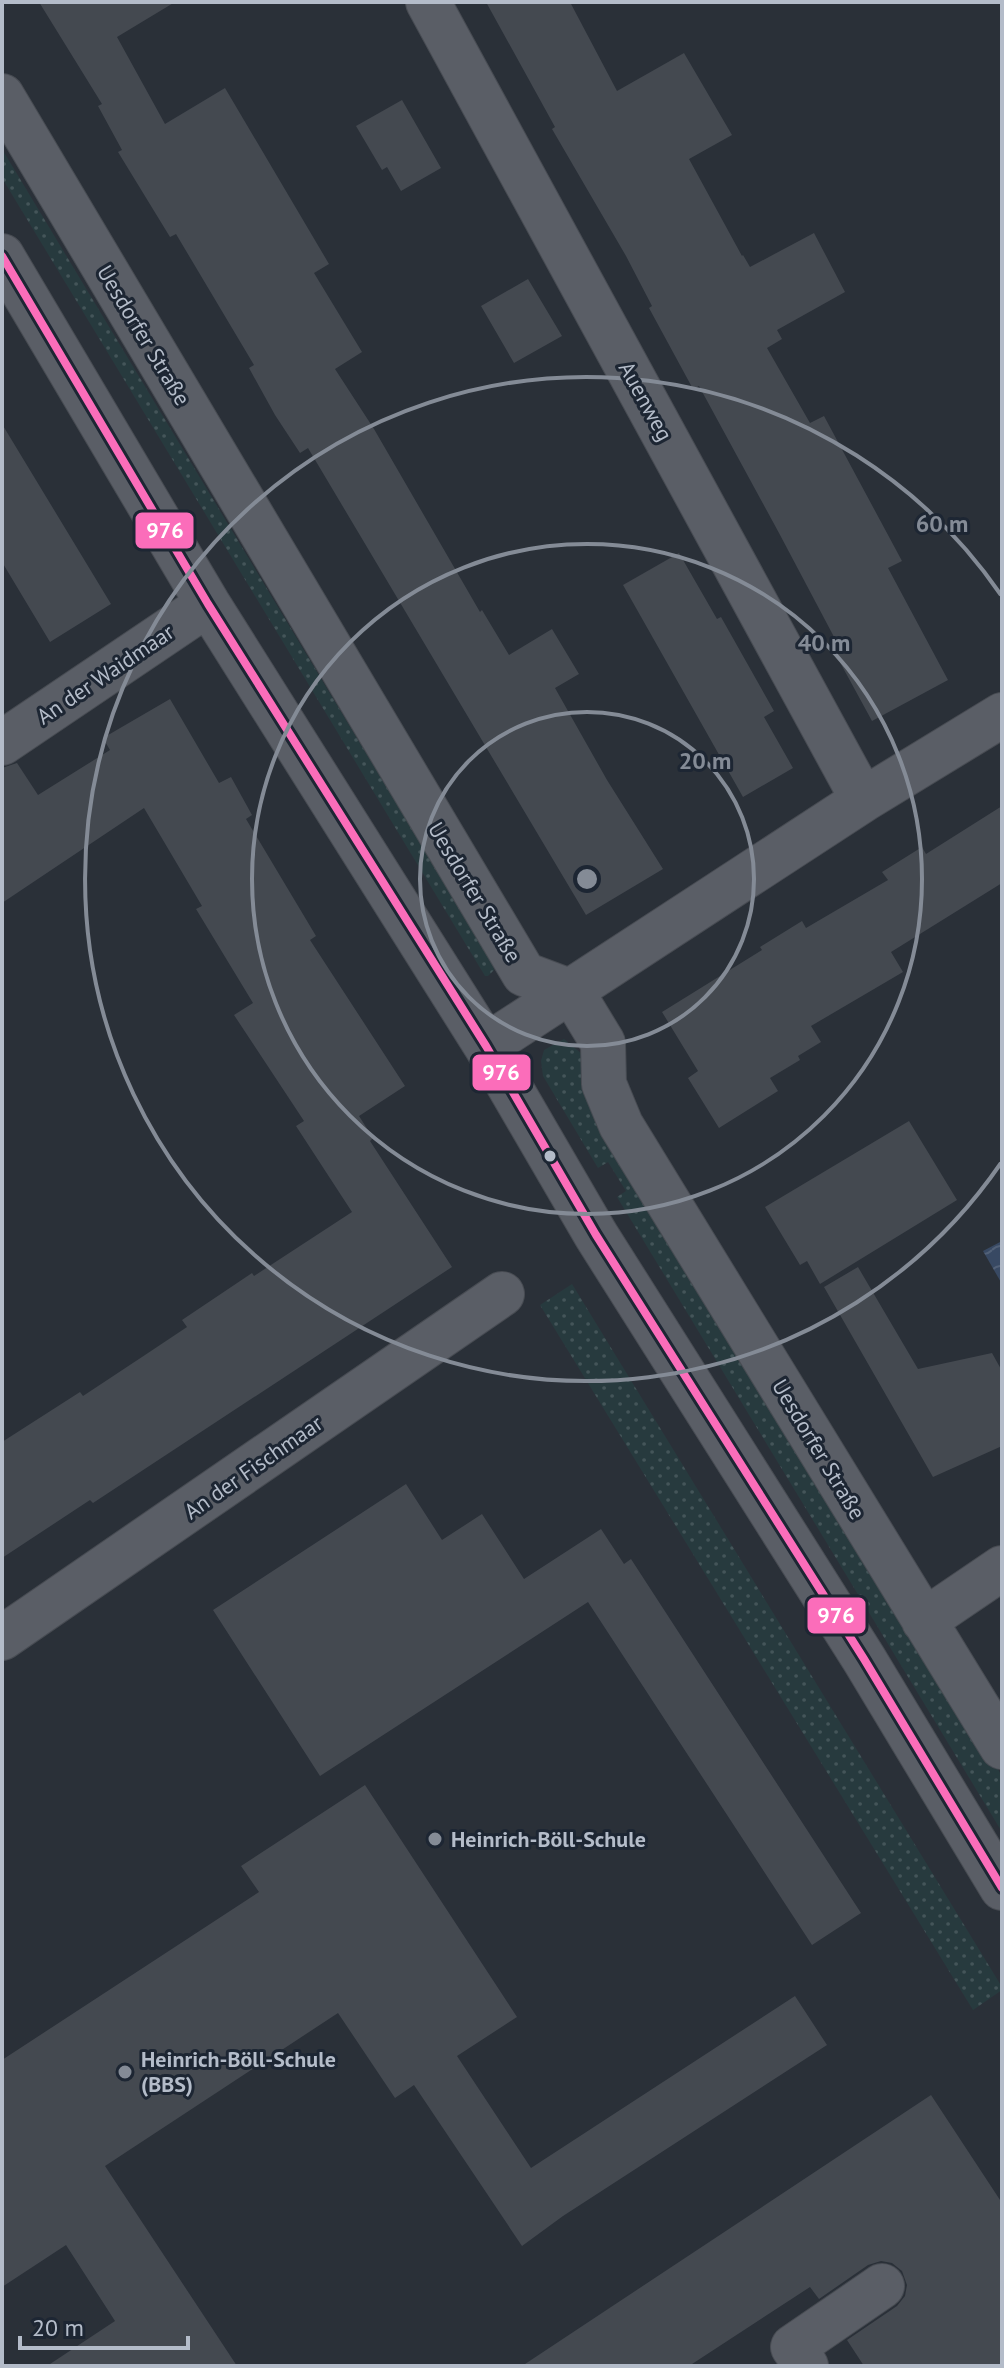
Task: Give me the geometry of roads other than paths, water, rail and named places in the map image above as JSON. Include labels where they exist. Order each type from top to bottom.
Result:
[{"type":"street","name":"Auenweg","points":[[428,2],[863,800]]},
{"type":"street","name":"Uesdorfer Straße","points":[[2,96],[524,974],[572,992],[603,1043],[604,1084],[621,1125],[1002,1747]]},
{"type":"street","points":[[2,256],[208,604],[486,1046],[596,1235],[864,1659],[1002,1888]]},
{"type":"street","name":"An der Waidmaar","points":[[2,743],[208,604]]},
{"type":"street","points":[[486,1046],[863,800],[1002,715]]},
{"type":"street","name":"An der Fischmaar","points":[[2,1638],[502,1294]]},
{"type":"street","points":[[924,1621],[1002,1568]]},
{"type":"street","points":[[806,2366],[793,2347],[882,2286]]},
{"type":"water","points":[[1002,1241],[1002,1284],[983,1251]]},
{"type":"place","name":"Heinrich-Böll-Schule","points":[[435,1839]]},
{"type":"place","name":"Heinrich-Böll-Schule (BBS)","points":[[125,2072]]}]
